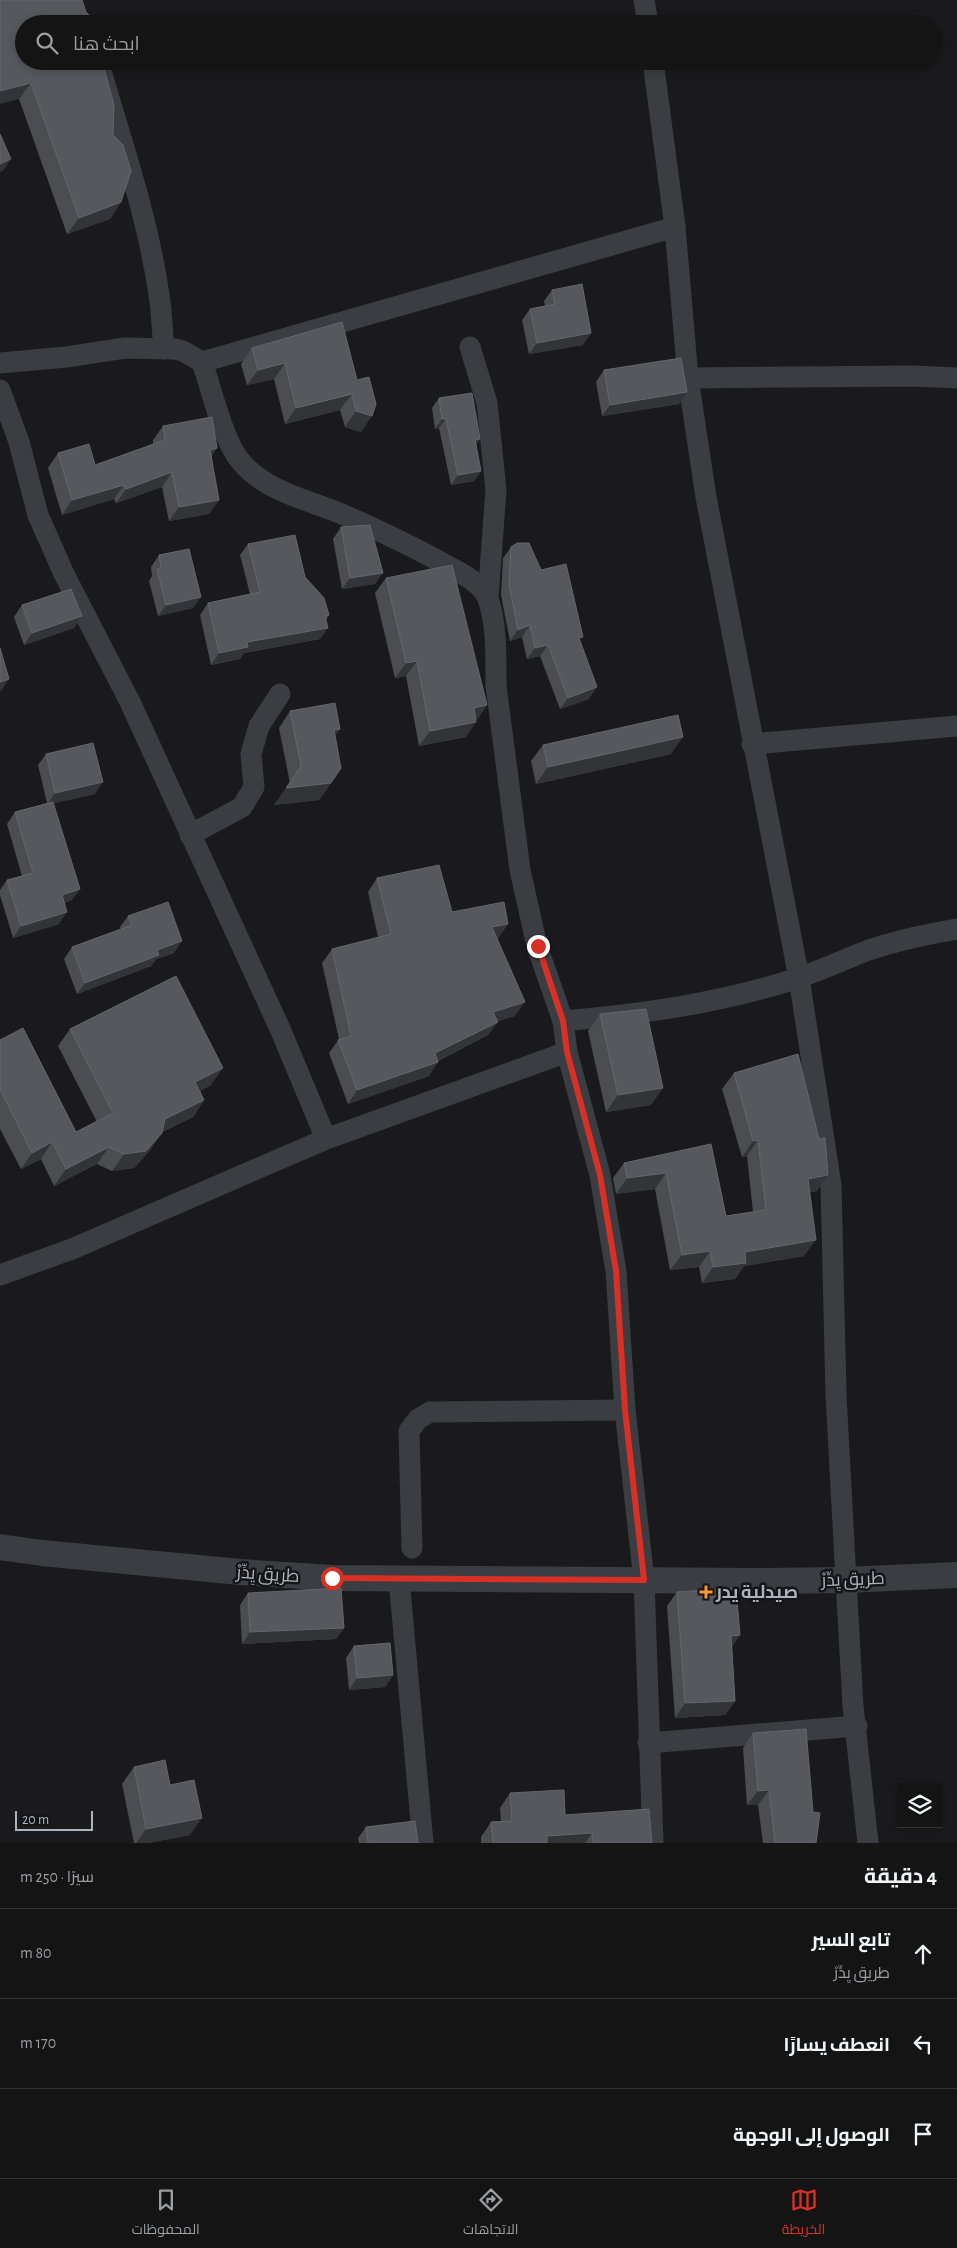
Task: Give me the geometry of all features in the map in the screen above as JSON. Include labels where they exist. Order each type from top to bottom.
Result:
[{"type":"street","points":[[644,0],[646,15]]},
{"type":"street","points":[[101,70],[138,198],[159,295],[164,349]]},
{"type":"street","points":[[654,70],[675,227],[688,378],[706,497],[752,744],[799,978],[831,1185],[836,1395],[853,1706],[857,1726],[868,1843]]},
{"type":"street","points":[[202,362],[675,227]]},
{"type":"street","points":[[470,347],[487,403],[496,490],[488,598],[492,614],[496,657],[496,686],[520,870],[538,946],[563,1021],[567,1052],[600,1175],[616,1271],[625,1410],[644,1580],[648,1743],[653,1843]]},
{"type":"street","points":[[0,363],[66,358],[125,348],[183,351],[202,362],[233,452],[243,465],[263,480],[293,497],[342,514],[416,548],[478,585],[488,598]]},
{"type":"street","points":[[688,378],[894,376],[957,378]]},
{"type":"street","points":[[0,390],[19,442],[38,515],[64,574],[130,702],[190,836],[282,1031],[326,1139]]},
{"type":"street","points":[[190,836],[242,807],[254,787],[251,754],[258,726],[280,694]]},
{"type":"street","points":[[752,744],[957,726]]},
{"type":"street","points":[[563,1021],[679,1007],[735,996],[799,978],[896,941],[957,930]]},
{"type":"street","points":[[0,1276],[72,1249],[326,1139],[567,1052]]},
{"type":"street","points":[[412,1548],[409,1431],[418,1419],[430,1412],[625,1410]]},
{"type":"street","name":"طريق يِدِّرْ","points":[[0,1547],[42,1553],[240,1572],[400,1580],[846,1580],[957,1575]]},
{"type":"street","points":[[400,1580],[423,1843]]},
{"type":"street","points":[[648,1743],[857,1726]]},
{"type":"building","points":[[0,0],[82,0],[89,15],[15,15],[15,70],[104,70],[114,105],[113,135],[123,145],[131,171],[121,202],[79,218],[31,83],[0,91]]},
{"type":"building","points":[[0,134],[11,159],[0,164]]},
{"type":"building","points":[[582,284],[591,333],[537,343],[530,309],[555,304],[552,290]]},
{"type":"building","points":[[342,322],[357,380],[369,377],[376,404],[372,416],[356,411],[352,394],[296,408],[285,363],[258,370],[252,348]]},
{"type":"building","points":[[681,358],[687,392],[610,405],[604,370]]},
{"type":"building","points":[[472,393],[480,439],[475,440],[481,471],[458,475],[446,419],[442,419],[439,398]]},
{"type":"building","points":[[212,417],[217,448],[210,450],[219,500],[179,507],[172,472],[126,489],[124,485],[72,500],[58,453],[89,444],[95,465],[165,440],[163,426]]},
{"type":"building","points":[[370,525],[383,573],[350,578],[341,527]]},
{"type":"building","points":[[295,535],[305,577],[324,598],[329,615],[325,616],[328,628],[247,642],[248,647],[219,653],[208,603],[260,592],[248,544]]},
{"type":"building","points":[[517,543],[529,543],[541,570],[566,564],[583,637],[579,638],[597,687],[568,698],[548,645],[535,648],[530,625],[518,630],[509,584],[511,547]]},
{"type":"building","points":[[189,549],[201,597],[166,605],[157,569],[161,568],[159,555]]},
{"type":"building","points":[[452,565],[487,705],[474,708],[476,722],[430,731],[417,661],[406,663],[386,578]]},
{"type":"building","points":[[71,589],[82,616],[32,633],[22,605]]},
{"type":"building","points":[[0,648],[9,679],[0,682]]},
{"type":"building","points":[[335,703],[340,729],[334,730],[341,768],[331,783],[286,788],[301,766],[290,711]]},
{"type":"building","points":[[678,715],[683,737],[548,767],[543,745]]},
{"type":"building","points":[[93,743],[103,782],[55,793],[46,754]]},
{"type":"building","points":[[53,802],[80,889],[62,895],[67,912],[21,926],[7,880],[33,873],[15,812]]},
{"type":"building","points":[[439,865],[452,912],[504,902],[508,924],[492,927],[525,1002],[493,1012],[498,1022],[435,1053],[438,1062],[357,1090],[338,1040],[351,1036],[332,949],[391,934],[377,878]]},
{"type":"building","points":[[168,902],[182,941],[157,950],[159,955],[85,983],[72,947],[132,925],[128,916]]},
{"type":"building","points":[[176,976],[223,1068],[195,1082],[204,1100],[165,1119],[162,1133],[146,1151],[124,1154],[109,1147],[66,1169],[52,1142],[32,1153],[0,1089],[0,1040],[23,1028],[76,1132],[113,1113],[70,1029]]},
{"type":"building","points":[[646,1009],[663,1088],[618,1095],[600,1014]]},
{"type":"building","points":[[798,1054],[819,1139],[825,1138],[828,1175],[808,1179],[816,1240],[745,1252],[746,1263],[713,1267],[710,1251],[682,1255],[666,1173],[627,1178],[624,1163],[711,1144],[726,1216],[766,1210],[758,1140],[753,1141],[734,1073]]},
{"type":"building","points":[[341,1588],[344,1628],[250,1632],[248,1593]]},
{"type":"building","points":[[736,1588],[740,1635],[731,1636],[735,1701],[685,1703],[677,1592]]},
{"type":"building","points":[[390,1643],[393,1675],[357,1678],[354,1646]]},
{"type":"building","points":[[806,1729],[813,1812],[820,1813],[816,1843],[775,1843],[769,1790],[758,1791],[753,1733]]},
{"type":"building","points":[[165,1760],[170,1785],[194,1780],[202,1818],[146,1829],[134,1767]]},
{"type":"building","points":[[564,1790],[565,1815],[649,1809],[652,1843],[593,1843],[592,1833],[547,1836],[547,1843],[493,1843],[491,1822],[512,1821],[510,1793]]},
{"type":"building","points":[[415,1821],[418,1843],[368,1843],[366,1827]]},
{"type":"place","name":"صيدلية يدر","points":[[706,1592]]},
{"type":"route","points":[[332,1578],[400,1580],[644,1580],[625,1410],[616,1271],[600,1175],[567,1052],[563,1021],[538,946]]}]
